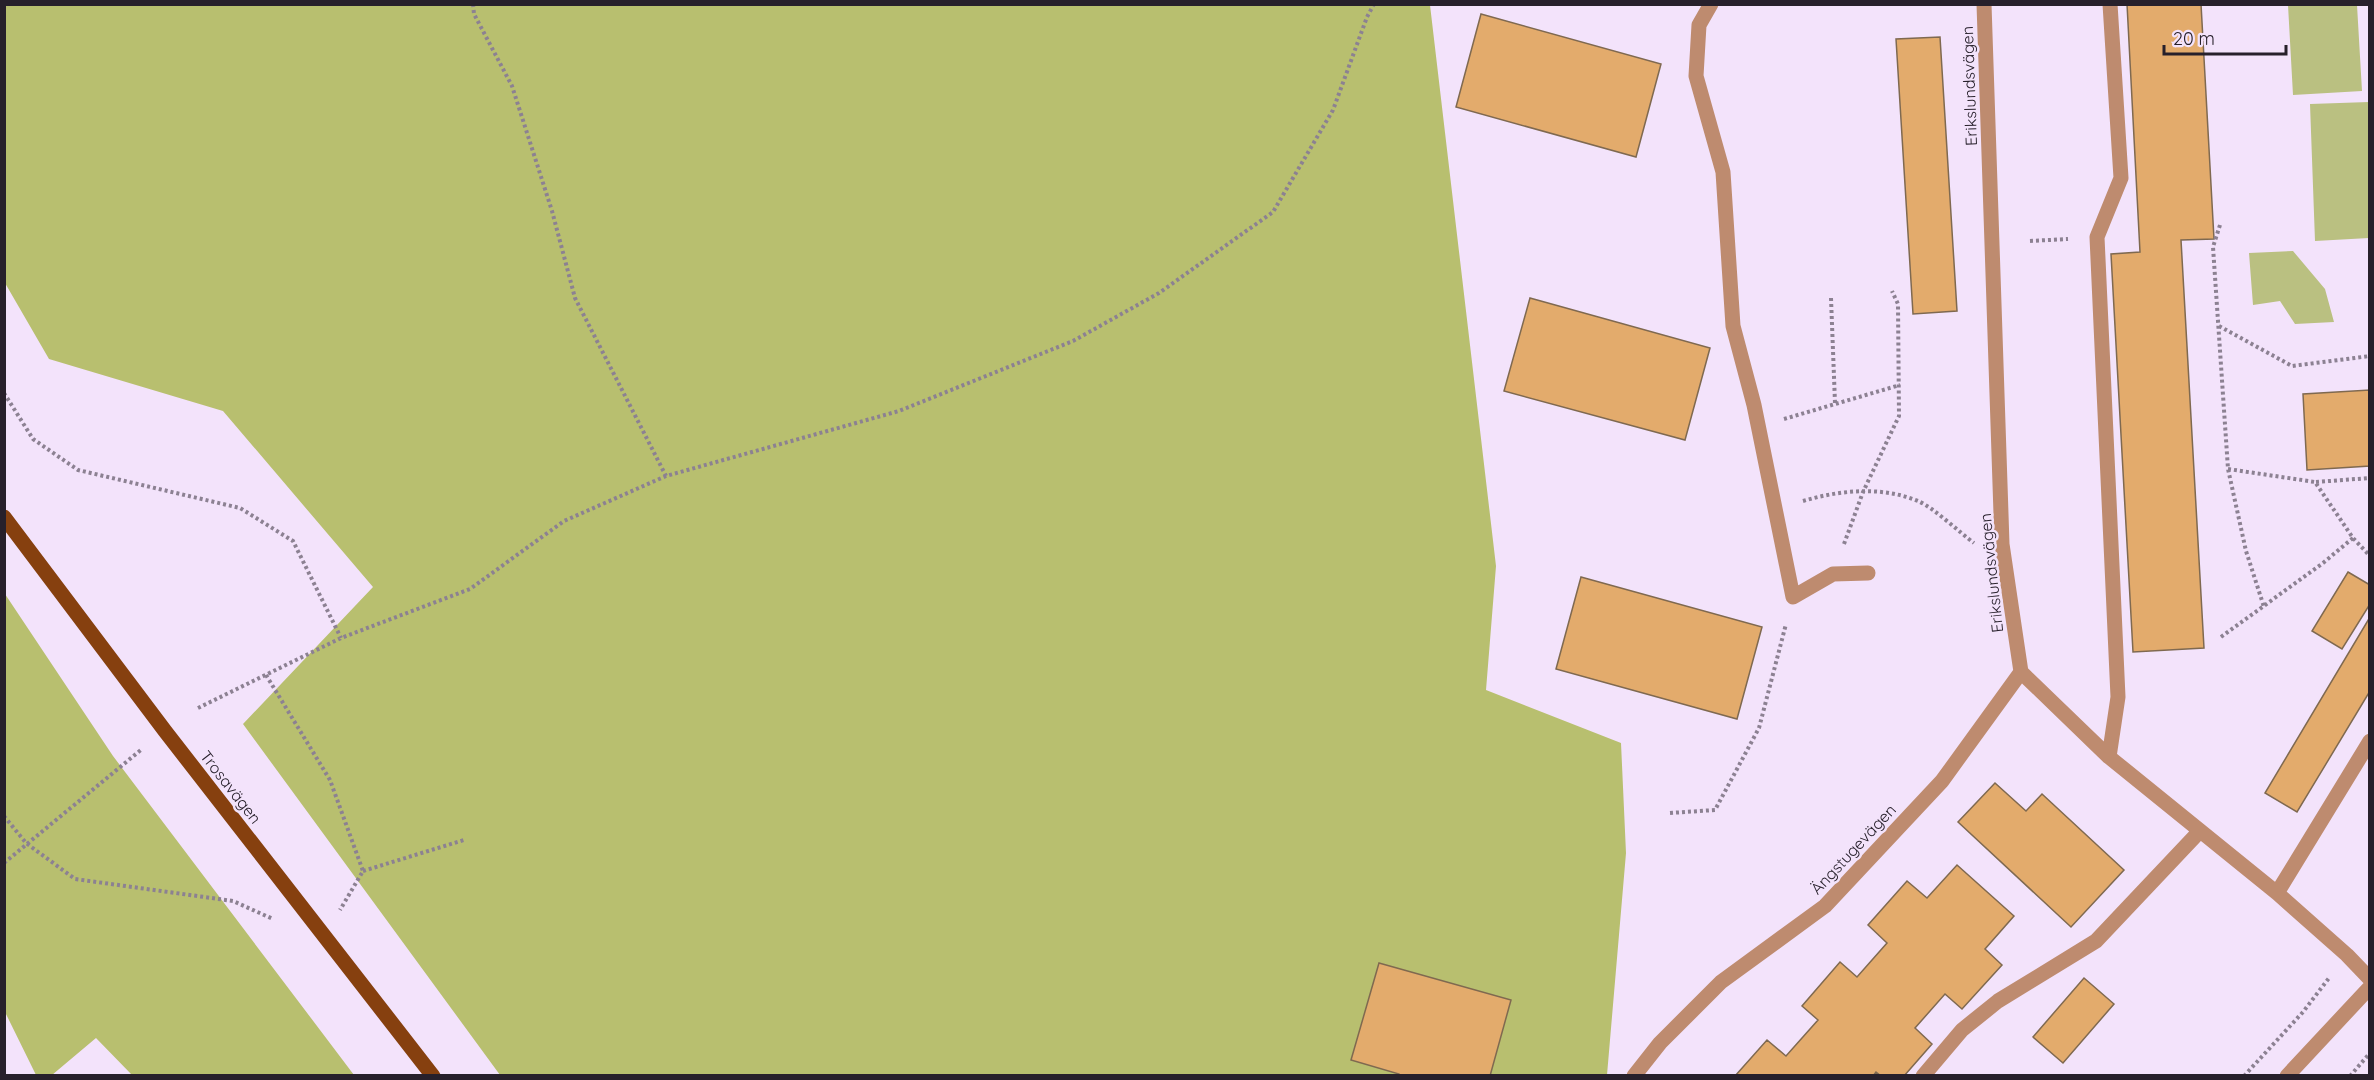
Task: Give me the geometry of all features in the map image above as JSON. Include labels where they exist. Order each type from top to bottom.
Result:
[{"type":"main road","name":"Trosavägen","points":[[4,518],[165,731],[433,1076]]},
{"type":"street","points":[[1711,4],[1699,25],[1696,76],[1723,172],[1734,326],[1758,427],[1793,597],[1833,574],[1868,573]]},
{"type":"street","name":"Erikslundsvägen","points":[[1984,4],[2002,544],[2021,672]]},
{"type":"street","points":[[2109,757],[2118,697],[2097,237],[2121,178],[2110,4]]},
{"type":"street","points":[[2021,672],[2109,757],[2277,893],[2348,955],[2370,979]]},
{"type":"street","name":"Ängstugevägen","points":[[1634,1076],[1660,1043],[1721,982],[1825,906],[1942,781],[2021,672]]},
{"type":"street","points":[[2277,893],[2370,741]]},
{"type":"street","points":[[1923,1076],[1962,1030],[1998,1001],[2096,941],[2199,832]]},
{"type":"street","points":[[2287,1076],[2370,987]]},
{"type":"path","points":[[473,4],[474,14],[512,86],[552,211],[575,298],[666,476]]},
{"type":"path","points":[[198,708],[341,638],[470,589],[564,521],[666,476],[900,411],[1073,341],[1159,293],[1273,212],[1333,110],[1367,17],[1374,4]]},
{"type":"path","points":[[2220,225],[2213,247],[2228,469],[2246,551],[2264,607]]},
{"type":"path","points":[[2030,241],[2072,239]]},
{"type":"path","points":[[1833,574],[1863,492],[1899,416],[1898,304],[1892,291]]},
{"type":"path","points":[[1831,298],[1835,403]]},
{"type":"path","points":[[2219,326],[2292,366],[2370,356]]},
{"type":"path","points":[[1758,427],[1900,385]]},
{"type":"path","points":[[4,393],[33,439],[78,470],[240,508],[293,542],[341,638]]},
{"type":"path","points":[[2228,469],[2315,482],[2370,478]]},
{"type":"path","points":[[2315,482],[2353,538],[2370,556]]},
{"type":"path","points":[[1774,510],[1823,495],[1854,490],[1890,493],[1919,501],[1977,545],[2002,544]]},
{"type":"path","points":[[2221,636],[2264,607],[2353,538]]},
{"type":"path","points":[[1670,813],[1715,810],[1759,728],[1793,597]]},
{"type":"path","points":[[266,675],[330,780],[363,872]]},
{"type":"path","points":[[4,863],[142,749]]},
{"type":"path","points":[[4,816],[26,843],[75,879],[233,901],[278,921]]},
{"type":"path","points":[[324,936],[363,872],[464,840]]},
{"type":"path","points":[[2244,1076],[2302,1012],[2348,955]]},
{"type":"path","points":[[2350,1076],[2370,1053]]},
{"type":"green space","points":[[4,5],[1430,5],[1496,566],[1486,690],[1621,743],[1626,853],[1607,1075],[500,1075],[243,724],[373,587],[223,411],[49,359],[5,283]]},
{"type":"green space","points":[[2288,5],[2357,5],[2362,91],[2293,95]]},
{"type":"green space","points":[[2369,102],[2369,238],[2315,241],[2310,104]]},
{"type":"green space","points":[[2293,251],[2325,289],[2334,322],[2295,324],[2280,301],[2253,305],[2249,253]]},
{"type":"green space","points":[[5,594],[113,756],[354,1075],[132,1075],[96,1038],[52,1075],[36,1075],[5,1012]]},
{"type":"building","points":[[2127,4],[2201,4],[2214,239],[2181,240],[2204,648],[2133,652],[2111,254],[2140,252]]},
{"type":"building","points":[[1481,14],[1661,64],[1636,157],[1456,107]]},
{"type":"building","points":[[1940,37],[1957,311],[1913,314],[1896,39]]},
{"type":"building","points":[[1530,298],[1710,348],[1685,440],[1504,391]]},
{"type":"building","points":[[2370,390],[2370,466],[2307,470],[2303,394]]},
{"type":"building","points":[[2348,572],[2370,585],[2370,604],[2342,649],[2312,631]]},
{"type":"building","points":[[1581,577],[1762,627],[1737,719],[1556,669]]},
{"type":"building","points":[[2370,617],[2370,691],[2297,812],[2265,793]]},
{"type":"building","points":[[1995,783],[2026,811],[2042,794],[2124,870],[2071,927],[1958,822]]},
{"type":"building","points":[[1957,865],[2014,916],[1985,949],[2002,965],[1962,1009],[1945,994],[1915,1028],[1932,1044],[1904,1076],[1881,1076],[1876,1072],[1873,1076],[1735,1076],[1767,1040],[1786,1056],[1818,1020],[1802,1006],[1840,962],[1857,977],[1887,943],[1868,925],[1907,881],[1927,898]]},
{"type":"building","points":[[1379,963],[1511,1000],[1490,1076],[1399,1076],[1399,1074],[1351,1060]]},
{"type":"building","points":[[2084,978],[2114,1004],[2063,1063],[2033,1037]]}]
